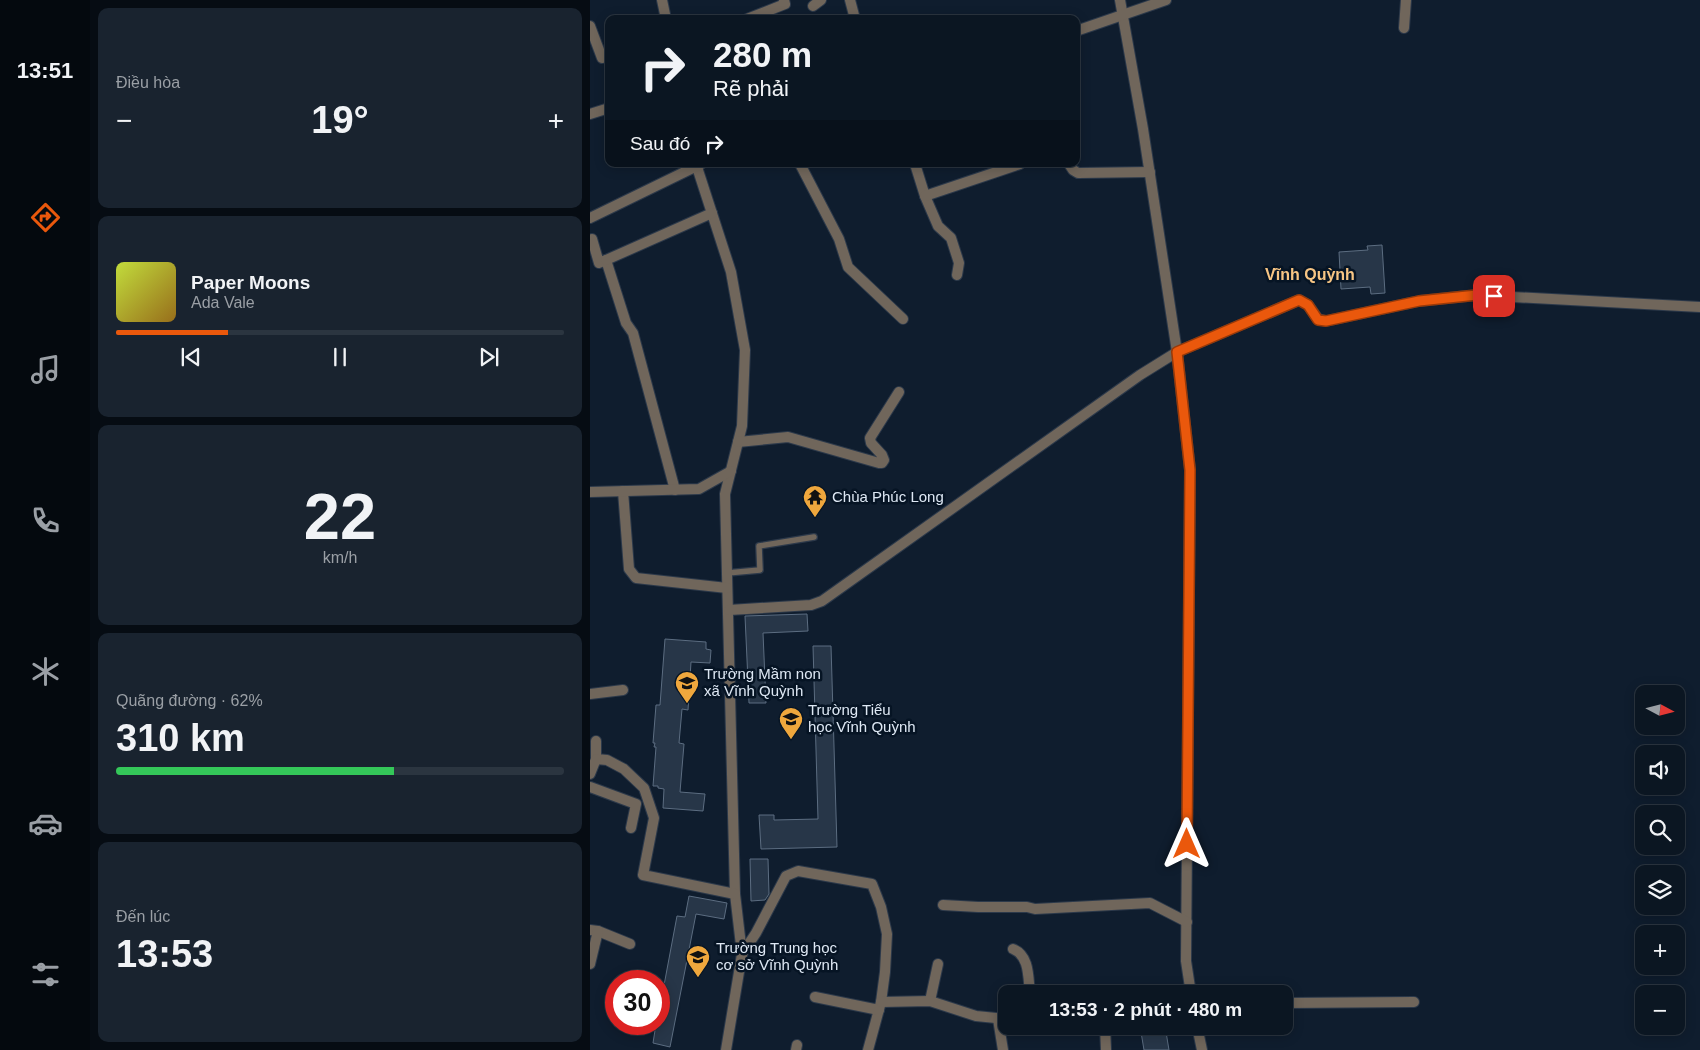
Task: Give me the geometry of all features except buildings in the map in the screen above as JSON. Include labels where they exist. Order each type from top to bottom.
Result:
[{"type":"street","points":[[662,0],[665,15]]},
{"type":"street","points":[[757,15],[785,4],[784,0]]},
{"type":"street","points":[[850,0],[854,15]]},
{"type":"street","points":[[1120,0],[1150,172],[1177,352],[1190,470],[1186,922],[1186,961],[1190,985]]},
{"type":"street","points":[[1080,30],[1166,0]]},
{"type":"street","points":[[1404,28],[1406,0]]},
{"type":"street","points":[[590,26],[602,58]]},
{"type":"street","points":[[590,114],[605,109]]},
{"type":"street","points":[[590,218],[692,167]]},
{"type":"street","points":[[699,167],[731,272],[745,350],[742,426],[725,494],[735,894],[742,954],[726,1050]]},
{"type":"street","points":[[802,167],[839,238],[848,267],[903,319]]},
{"type":"street","points":[[916,167],[925,196],[938,226],[951,238],[959,263],[957,275]]},
{"type":"street","points":[[925,196],[1011,167]]},
{"type":"street","points":[[1071,167],[1078,172],[1150,172]]},
{"type":"street","points":[[592,239],[599,263],[712,213]]},
{"type":"street","points":[[606,260],[626,323],[633,332],[675,490]]},
{"type":"street","points":[[728,610],[812,605],[822,601],[894,552],[1051,437],[1140,375],[1177,352],[1299,300],[1308,305],[1318,320],[1326,321],[1419,301],[1477,295],[1700,307]]},
{"type":"street","points":[[738,442],[788,437],[882,463],[884,460],[882,455],[871,443],[870,438],[899,392]]},
{"type":"street","points":[[590,492],[699,489],[731,471]]},
{"type":"street","points":[[623,491],[629,569],[636,578],[728,588]]},
{"type":"street","points":[[590,694],[623,690]]},
{"type":"street","points":[[590,774],[596,759],[596,741]]},
{"type":"street","points":[[596,759],[607,760],[624,769],[644,788],[654,818],[643,875],[735,894]]},
{"type":"street","points":[[590,787],[636,804],[631,828]]},
{"type":"street","points":[[742,954],[756,933],[786,876],[798,871],[872,884],[881,907],[887,934],[885,972],[880,1006],[868,1050]]},
{"type":"street","points":[[943,905],[1027,907],[1036,910],[1150,903],[1186,922]]},
{"type":"street","points":[[590,964],[594,930],[630,944]]},
{"type":"street","points":[[1013,949],[1022,954],[1026,962],[1029,985]]},
{"type":"street","points":[[930,1002],[938,964]]},
{"type":"street","points":[[815,997],[880,1006],[930,1002],[976,1016],[998,1019]]},
{"type":"street","points":[[1293,1003],[1414,1002]]},
{"type":"street","points":[[1003,1035],[1003,1050]]},
{"type":"street","points":[[1105,1035],[1106,1050]]},
{"type":"street","points":[[1199,1035],[1202,1050]]},
{"type":"lane","points":[[727,572],[760,570],[759,546],[814,538]]},
{"type":"place","name":"Chùa Phúc Long","points":[[815,518]]},
{"type":"place","name":"Trường Mầm non xã Vĩnh Quỳnh","points":[[687,704]]},
{"type":"place","name":"Trường Tiểu học Vĩnh Quỳnh","points":[[791,740]]},
{"type":"place","name":"Trường Trung học cơ sở Vĩnh Quỳnh","points":[[698,978]]},
{"type":"district","name":"Vĩnh Quỳnh","points":[[1310,274]]},
{"type":"route","points":[[1187,844],[1190,470],[1177,352],[1299,300],[1308,305],[1318,320],[1326,321],[1419,301],[1477,295],[1494,296]]}]
